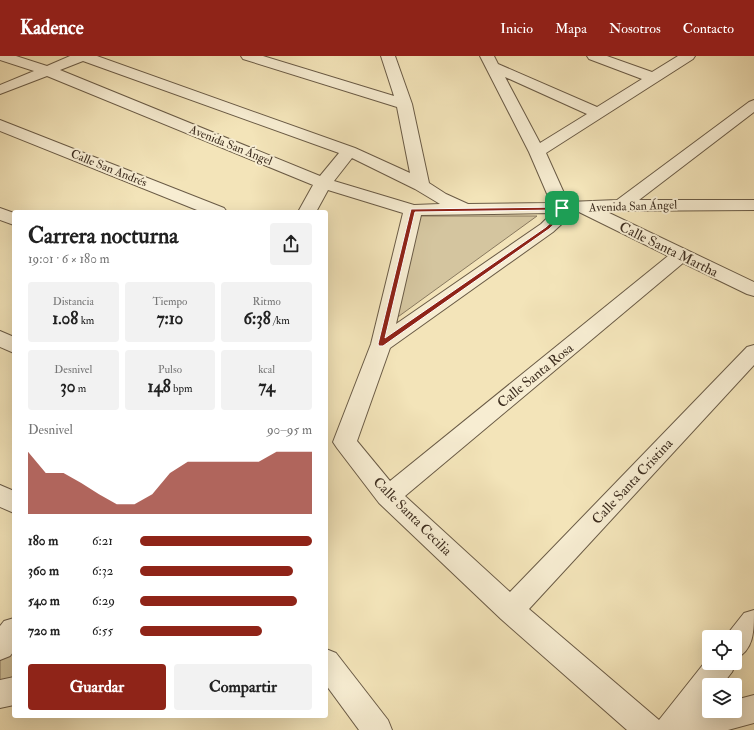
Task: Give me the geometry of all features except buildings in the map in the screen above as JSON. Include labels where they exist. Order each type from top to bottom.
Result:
[{"type":"street","name":"Avenida San Ángel","points":[[2,56],[46,70],[323,183],[413,210],[583,208],[621,205],[750,207]]},
{"type":"street","name":"Avenida San Ángel","points":[[83,56],[349,151],[394,171],[421,185],[440,198],[465,209]]},
{"type":"street","points":[[0,90],[83,56]]},
{"type":"street","points":[[248,56],[404,104]]},
{"type":"street","points":[[388,56],[404,104],[421,185]]},
{"type":"street","points":[[594,56],[654,78]]},
{"type":"street","points":[[537,152],[688,56]]},
{"type":"street","points":[[490,62],[598,113]]},
{"type":"street","points":[[381,344],[548,228],[560,216],[562,208],[537,152],[490,62]]},
{"type":"street","points":[[621,205],[754,105]]},
{"type":"street","name":"Calle San Andrés","points":[[0,125],[213,210]]},
{"type":"street","points":[[308,210],[323,183],[349,151]]},
{"type":"street","name":"Calle Santa Martha","points":[[583,208],[754,290]]},
{"type":"street","name":"Calle Santa Cecilia","points":[[413,210],[381,344],[345,442],[388,496],[510,610],[648,730]]},
{"type":"street","points":[[0,213],[12,219]]},
{"type":"street","name":"Calle Santa Rosa","points":[[388,496],[681,255]]},
{"type":"street","points":[[0,338],[12,345]]},
{"type":"street","name":"Calle Santa Cristina","points":[[510,610],[754,352]]},
{"type":"street","points":[[0,495],[12,502]]},
{"type":"street","points":[[742,637],[754,622]]},
{"type":"street","points":[[0,647],[12,632]]},
{"type":"street","points":[[328,665],[377,730]]},
{"type":"street","points":[[670,730],[717,670]]},
{"type":"street","points":[[0,694],[12,691]]},
{"type":"street","points":[[673,730],[754,709]]},
{"type":"shaded area","points":[[418,216],[537,216],[395,319]]},
{"type":"shaded area","points":[[12,644],[12,685],[0,688],[0,659]]},
{"type":"route","points":[[562,208],[560,216],[548,228],[381,344],[413,210],[562,208]]}]
